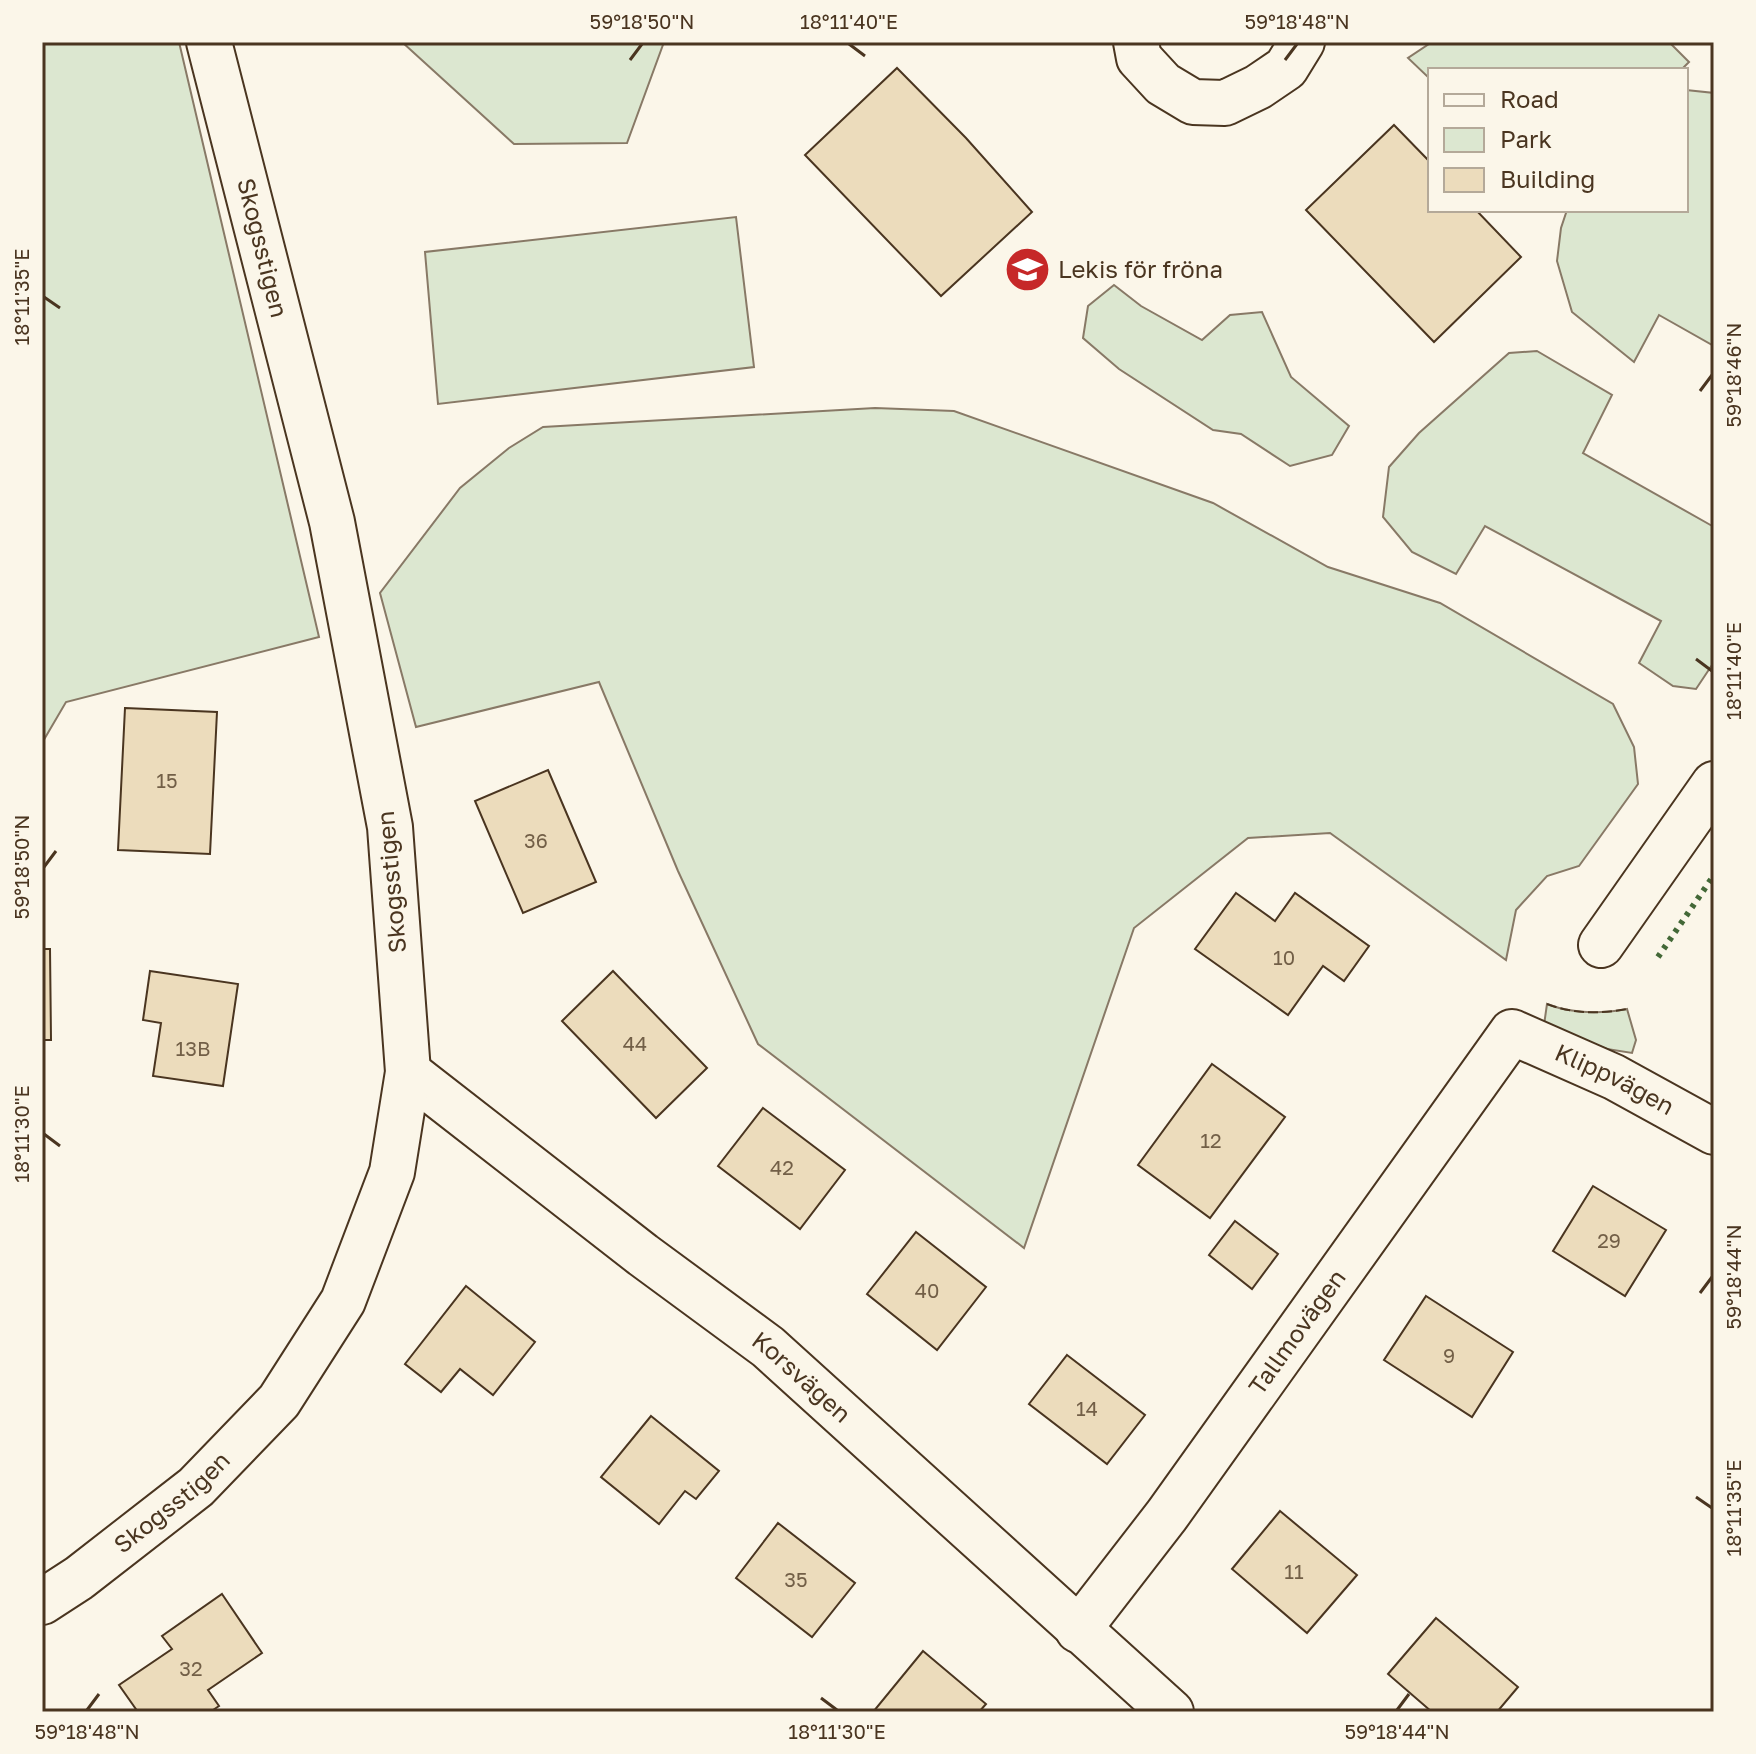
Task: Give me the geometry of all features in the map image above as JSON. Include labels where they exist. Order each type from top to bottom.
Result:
[{"type":"street","name":"Skogsstigen","points":[[42,1602],[79,1578],[196,1487],[279,1401],[343,1301],[392,1172],[408,1072],[390,827],[332,522],[209,42]]},
{"type":"street","points":[[1136,42],[1139,58],[1163,84],[1193,102],[1225,103],[1258,87],[1286,68],[1302,42]]},
{"type":"street","points":[[1601,945],[1714,784]]},
{"type":"street","name":"Klippvägen","points":[[1512,1032],[1614,1077],[1714,1132]]},
{"type":"street","name":"Tallmovägen","points":[[1078,1630],[1167,1515],[1512,1032]]},
{"type":"street","name":"Korsvägen","points":[[408,1072],[643,1255],[768,1347],[1171,1712]]},
{"type":"green space","points":[[42,42],[179,42],[319,637],[66,702],[42,743]]},
{"type":"green space","points":[[402,42],[664,42],[627,143],[514,144]]},
{"type":"green space","points":[[1432,42],[1669,42],[1689,62],[1683,68],[1428,68],[1428,77],[1408,58]]},
{"type":"green space","points":[[1688,90],[1714,93],[1714,346],[1659,315],[1634,362],[1572,312],[1557,261],[1566,212],[1688,212]]},
{"type":"green space","points":[[736,217],[754,367],[438,404],[425,252]]},
{"type":"green space","points":[[1114,285],[1141,306],[1202,340],[1230,315],[1262,312],[1291,377],[1349,426],[1332,455],[1290,466],[1241,434],[1213,430],[1119,369],[1083,338],[1088,306]]},
{"type":"green space","points":[[1537,351],[1612,395],[1583,453],[1714,527],[1714,662],[1696,689],[1673,686],[1639,663],[1661,621],[1485,526],[1456,574],[1412,552],[1383,517],[1389,467],[1419,433],[1509,353]]},
{"type":"green space","points":[[875,408],[954,411],[1213,503],[1328,567],[1440,603],[1613,704],[1634,747],[1638,784],[1579,866],[1547,876],[1516,910],[1506,960],[1330,833],[1248,838],[1134,928],[1024,1248],[758,1044],[678,871],[599,682],[416,727],[380,593],[460,488],[509,448],[543,427]]},
{"type":"green space","points":[[1547,1004],[1587,1012],[1627,1009],[1636,1040],[1632,1053],[1607,1049],[1544,1025]]},
{"type":"building","points":[[897,68],[966,138],[1032,212],[941,296],[805,155]]},
{"type":"building","points":[[1394,125],[1428,160],[1428,212],[1478,212],[1521,257],[1434,342],[1306,210]]},
{"type":"building","points":[[125,708],[217,712],[210,854],[118,850]]},
{"type":"building","points":[[548,770],[596,882],[523,913],[475,801]]},
{"type":"building","points":[[1236,893],[1275,921],[1295,893],[1369,946],[1344,981],[1323,966],[1288,1015],[1195,949]]},
{"type":"building","points":[[42,949],[50,949],[51,1040],[42,1040]]},
{"type":"building","points":[[150,971],[238,984],[223,1086],[153,1076],[161,1023],[143,1020]]},
{"type":"building","points":[[613,971],[707,1068],[656,1118],[562,1021]]},
{"type":"building","points":[[1212,1064],[1285,1117],[1210,1218],[1138,1165]]},
{"type":"building","points":[[763,1108],[845,1170],[800,1229],[718,1166]]},
{"type":"building","points":[[1593,1186],[1666,1230],[1625,1296],[1553,1251]]},
{"type":"building","points":[[1235,1221],[1278,1254],[1252,1289],[1209,1255]]},
{"type":"building","points":[[916,1232],[986,1287],[937,1350],[867,1294]]},
{"type":"building","points":[[466,1286],[535,1342],[493,1395],[460,1369],[441,1392],[405,1364]]},
{"type":"building","points":[[1426,1296],[1513,1352],[1472,1417],[1384,1360]]},
{"type":"building","points":[[1067,1355],[1145,1415],[1107,1464],[1029,1404]]},
{"type":"building","points":[[651,1416],[719,1471],[696,1499],[685,1491],[659,1524],[601,1477]]},
{"type":"building","points":[[1280,1511],[1357,1575],[1307,1633],[1232,1569]]},
{"type":"building","points":[[778,1523],[855,1583],[812,1637],[736,1578]]},
{"type":"building","points":[[222,1594],[262,1653],[208,1690],[219,1706],[210,1712],[138,1712],[119,1685],[172,1649],[162,1636]]},
{"type":"building","points":[[1436,1618],[1518,1687],[1497,1712],[1432,1712],[1388,1674]]},
{"type":"building","points":[[923,1651],[986,1704],[979,1712],[873,1712]]},
{"type":"hedge","points":[[1658,957],[1714,875]]},
{"type":"fence","points":[[1547,1004],[1587,1012],[1627,1009]]},
{"type":"place","name":"Lekis för fröna","points":[[1027,270]]}]
